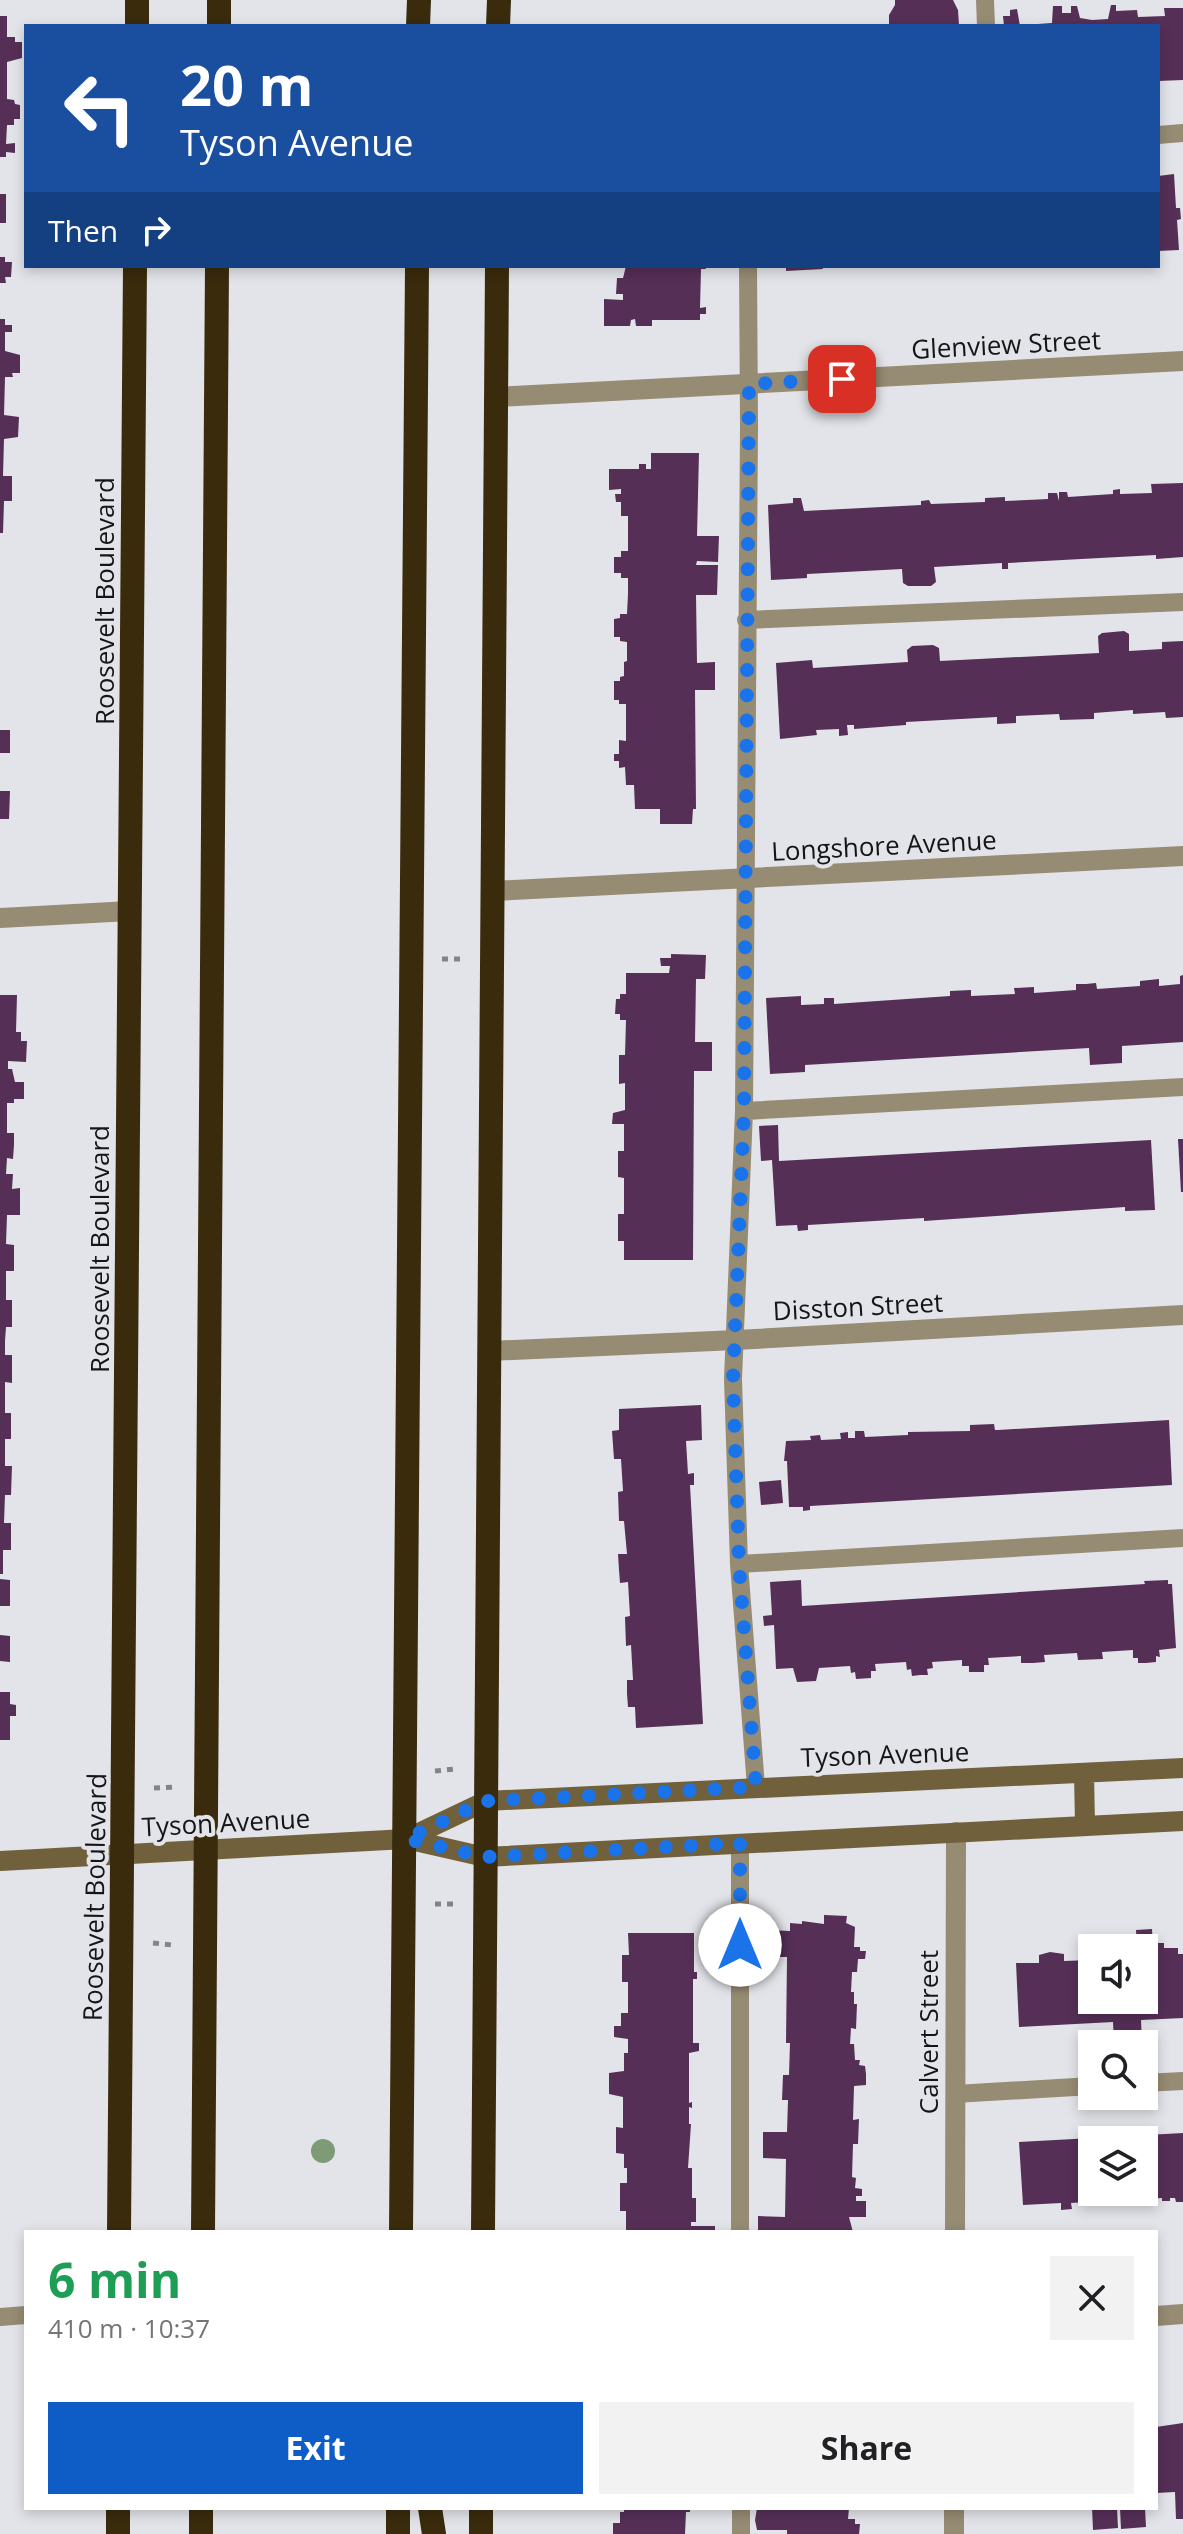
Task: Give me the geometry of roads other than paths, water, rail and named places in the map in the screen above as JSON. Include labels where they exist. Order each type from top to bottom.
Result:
[{"type":"highway","points":[[137,0],[137,24]]},
{"type":"highway","points":[[219,0],[219,24]]},
{"type":"highway","points":[[418,24],[419,0]]},
{"type":"highway","points":[[498,24],[499,0]]},
{"type":"highway","name":"Roosevelt Boulevard","points":[[119,2230],[135,268]]},
{"type":"highway","points":[[203,2230],[217,268]]},
{"type":"highway","points":[[401,2230],[417,268]]},
{"type":"highway","points":[[483,2230],[497,268]]},
{"type":"highway","points":[[118,2510],[118,2534]]},
{"type":"highway","points":[[201,2510],[201,2534]]},
{"type":"highway","points":[[398,2510],[398,2534]]},
{"type":"highway","points":[[430,2510],[434,2534]]},
{"type":"highway","points":[[481,2510],[481,2534]]},
{"type":"street","name":"Glenview Street","points":[[496,397],[1183,361]]},
{"type":"street","name":"Longshore Avenue","points":[[493,891],[1183,856]]},
{"type":"street","points":[[0,918],[130,911]]},
{"type":"street","name":"Disston Street","points":[[489,1351],[1183,1315]]},
{"type":"street","name":"Tyson Avenue","points":[[406,1839],[486,1801],[1183,1768]]},
{"type":"street","points":[[1084,1773],[1085,1825]]},
{"type":"street","name":"Tyson Avenue","points":[[0,1861],[406,1839],[485,1857],[1183,1821]]},
{"type":"street","name":"Calvert Street","points":[[955,2230],[956,1832]]},
{"type":"street","points":[[1158,2316],[1183,2314]]},
{"type":"street","points":[[954,2510],[954,2534]]},
{"type":"lane","points":[[985,0],[986,24]]},
{"type":"lane","points":[[1160,135],[1183,133]]},
{"type":"lane","points":[[748,268],[744,1111],[733,1379],[739,1564],[756,1787]]},
{"type":"lane","points":[[746,620],[1183,602]]},
{"type":"lane","points":[[744,1111],[1183,1087]]},
{"type":"lane","points":[[739,1564],[1183,1538]]},
{"type":"lane","points":[[740,1843],[740,2230]]},
{"type":"lane","points":[[1158,2082],[1183,2081]]},
{"type":"lane","points":[[955,2094],[1078,2087]]},
{"type":"lane","points":[[0,2317],[24,2315]]},
{"type":"lane","points":[[741,2510],[741,2534]]}]
